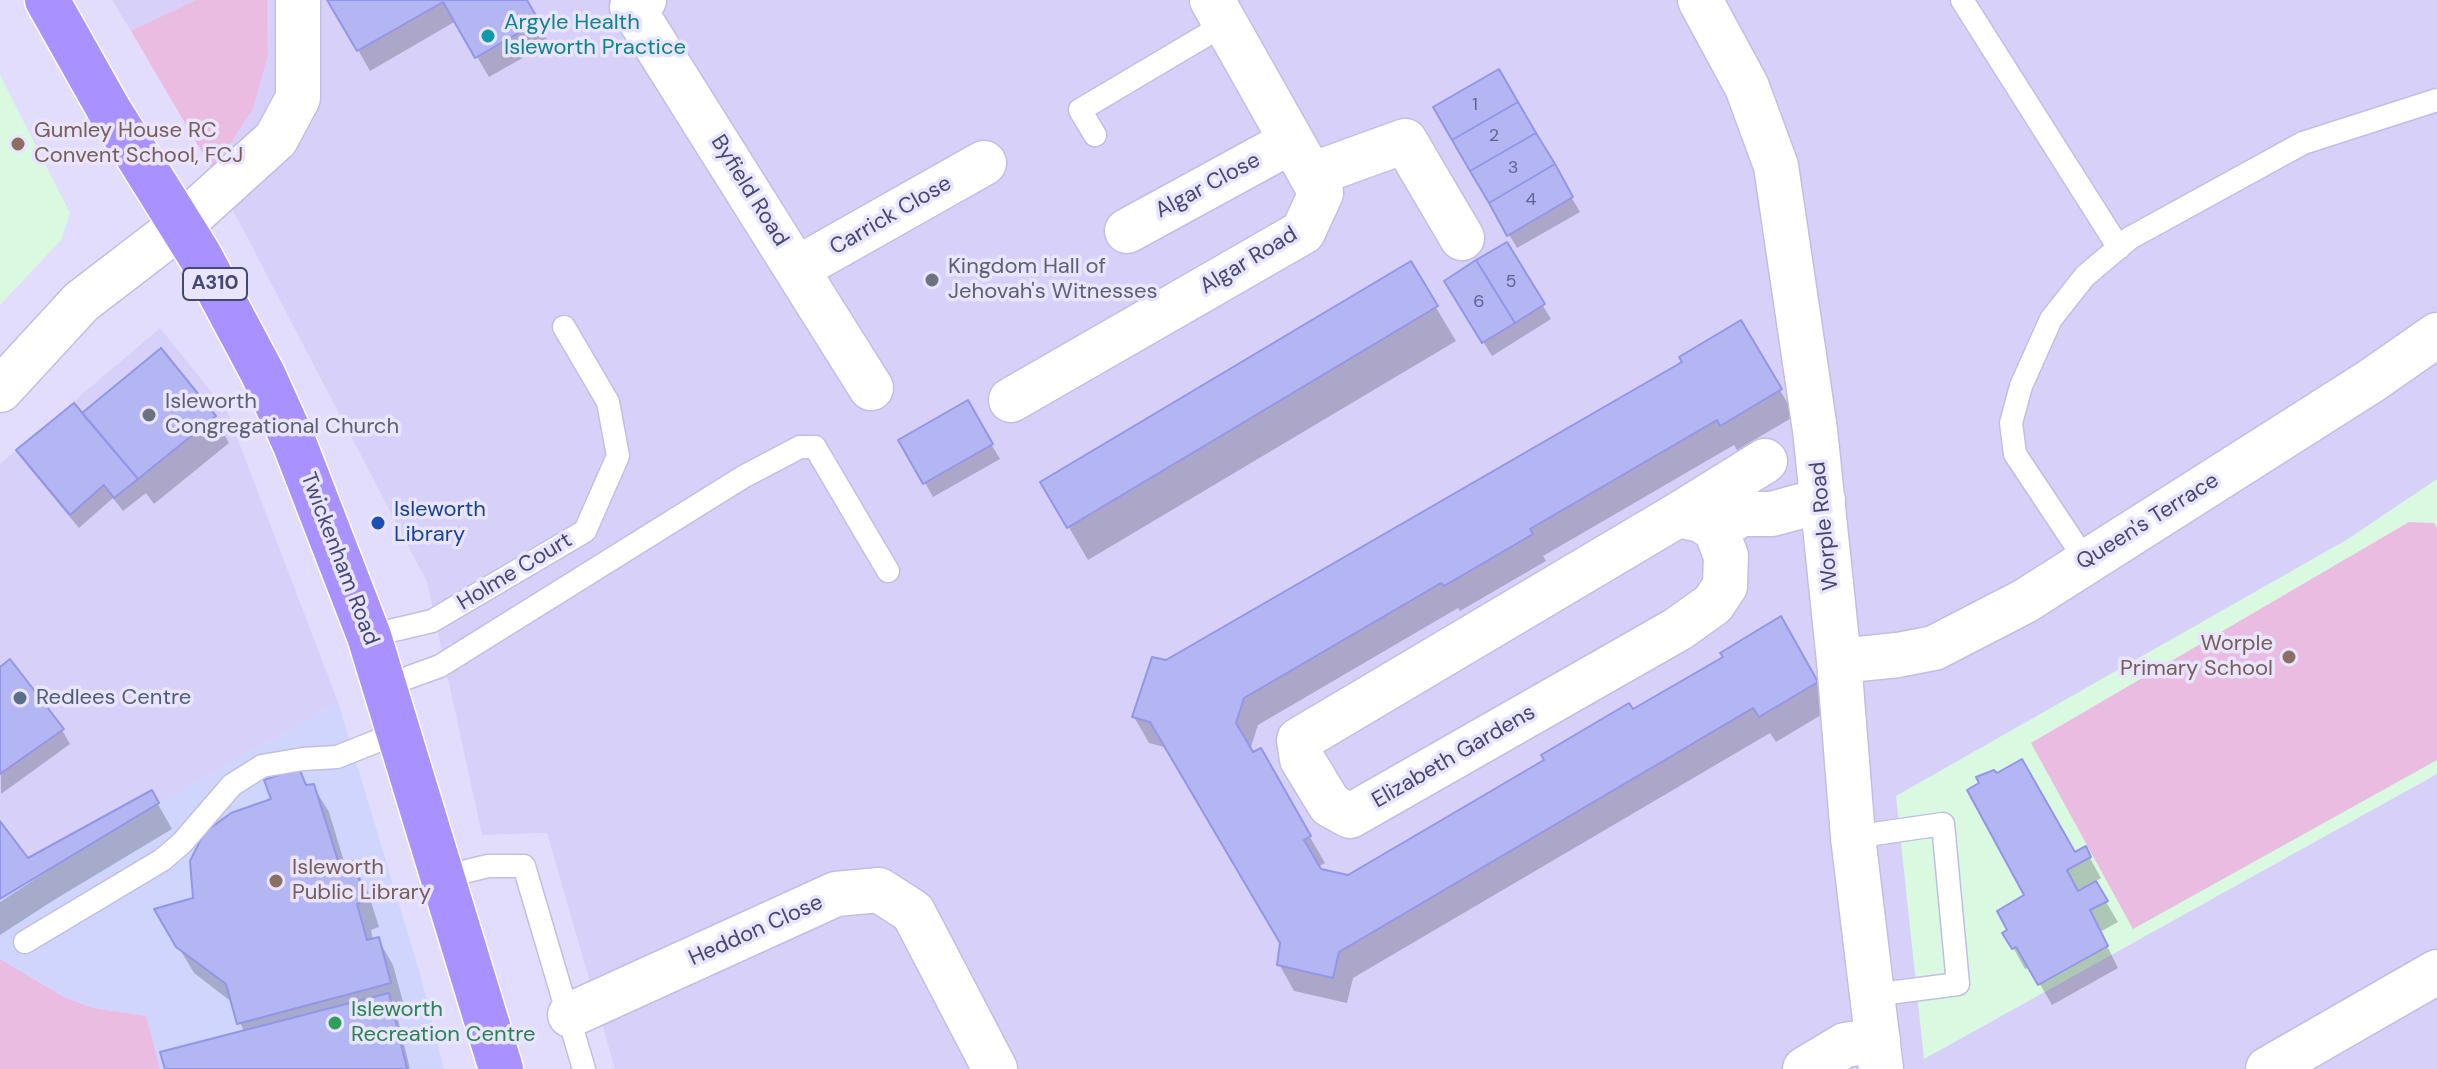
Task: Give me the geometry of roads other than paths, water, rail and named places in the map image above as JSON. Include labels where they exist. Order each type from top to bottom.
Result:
[{"type":"main road","name":"Twickenham Road","points":[[47,0],[109,110],[200,256],[269,388],[335,543],[400,732],[501,1069]]},
{"type":"street","points":[[0,390],[81,302],[180,226],[276,139],[298,98],[298,0]]},
{"type":"street","name":"Byfield Road","points":[[644,0],[632,7],[871,388]]},
{"type":"street","name":"Worple Road","points":[[1700,0],[1747,87],[1776,166],[1823,500],[1853,837],[1879,1055]]},
{"type":"street","name":"Algar Road","points":[[1011,400],[1303,232],[1321,193],[1219,12]]},
{"type":"street","name":"Algar Close","points":[[1127,231],[1300,158],[1405,141],[1462,238]]},
{"type":"street","name":"Carrick Close","points":[[798,268],[984,163]]},
{"type":"street","name":"Queen's Terrace","points":[[1839,661],[1934,648],[2025,601],[2371,381],[2437,335]]},
{"type":"street","name":"Elizabeth Gardens","points":[[1707,533],[1765,461]]},
{"type":"street","name":"Elizabeth Gardens","points":[[1707,533],[1725,586],[1713,604],[1678,629],[1350,816],[1330,805],[1302,759],[1299,740],[1741,514],[1772,514],[1823,500]]},
{"type":"street","name":"Heddon Close","points":[[570,1015],[836,894],[879,890],[913,912],[995,1069]]},
{"type":"street","points":[[2268,1069],[2437,972]]},
{"type":"street","points":[[1805,1069],[1845,1045],[1879,1055]]},
{"type":"lane","points":[[1962,0],[2119,248]]},
{"type":"lane","points":[[1095,135],[1080,110],[1219,12]]},
{"type":"lane","points":[[2086,561],[2015,454],[2011,423],[2021,386],[2051,319],[2085,276],[2130,238],[2303,143],[2437,100]]},
{"type":"lane","name":"Holme Court","points":[[369,636],[432,621],[585,531],[618,456],[608,402],[564,327]]},
{"type":"lane","points":[[385,686],[440,666],[743,477],[800,447],[815,447],[888,571]]},
{"type":"lane","points":[[25,942],[162,860],[182,843],[232,785],[262,766],[337,757],[400,732]]},
{"type":"lane","points":[[1853,837],[1943,824],[1958,984],[1873,995]]},
{"type":"lane","points":[[443,877],[488,866],[524,866],[584,1069]]},
{"type":"place","name":"Argyle Health Isleworth Practice","points":[[488,36]]},
{"type":"place","name":"Gumley House RC Convent School, FCJ","points":[[18,144]]},
{"type":"place","name":"Kingdom Hall of Jehovah's Witnesses","points":[[932,280]]},
{"type":"place","name":"Isleworth Congregational Church","points":[[149,415]]},
{"type":"place","name":"Isleworth Library","points":[[378,523]]},
{"type":"place","name":"Worple Primary School","points":[[2289,657]]},
{"type":"place","name":"Redlees Centre","points":[[20,698]]},
{"type":"place","name":"Isleworth Public Library","points":[[276,881]]},
{"type":"place","name":"Isleworth Recreation Centre","points":[[335,1023]]}]
